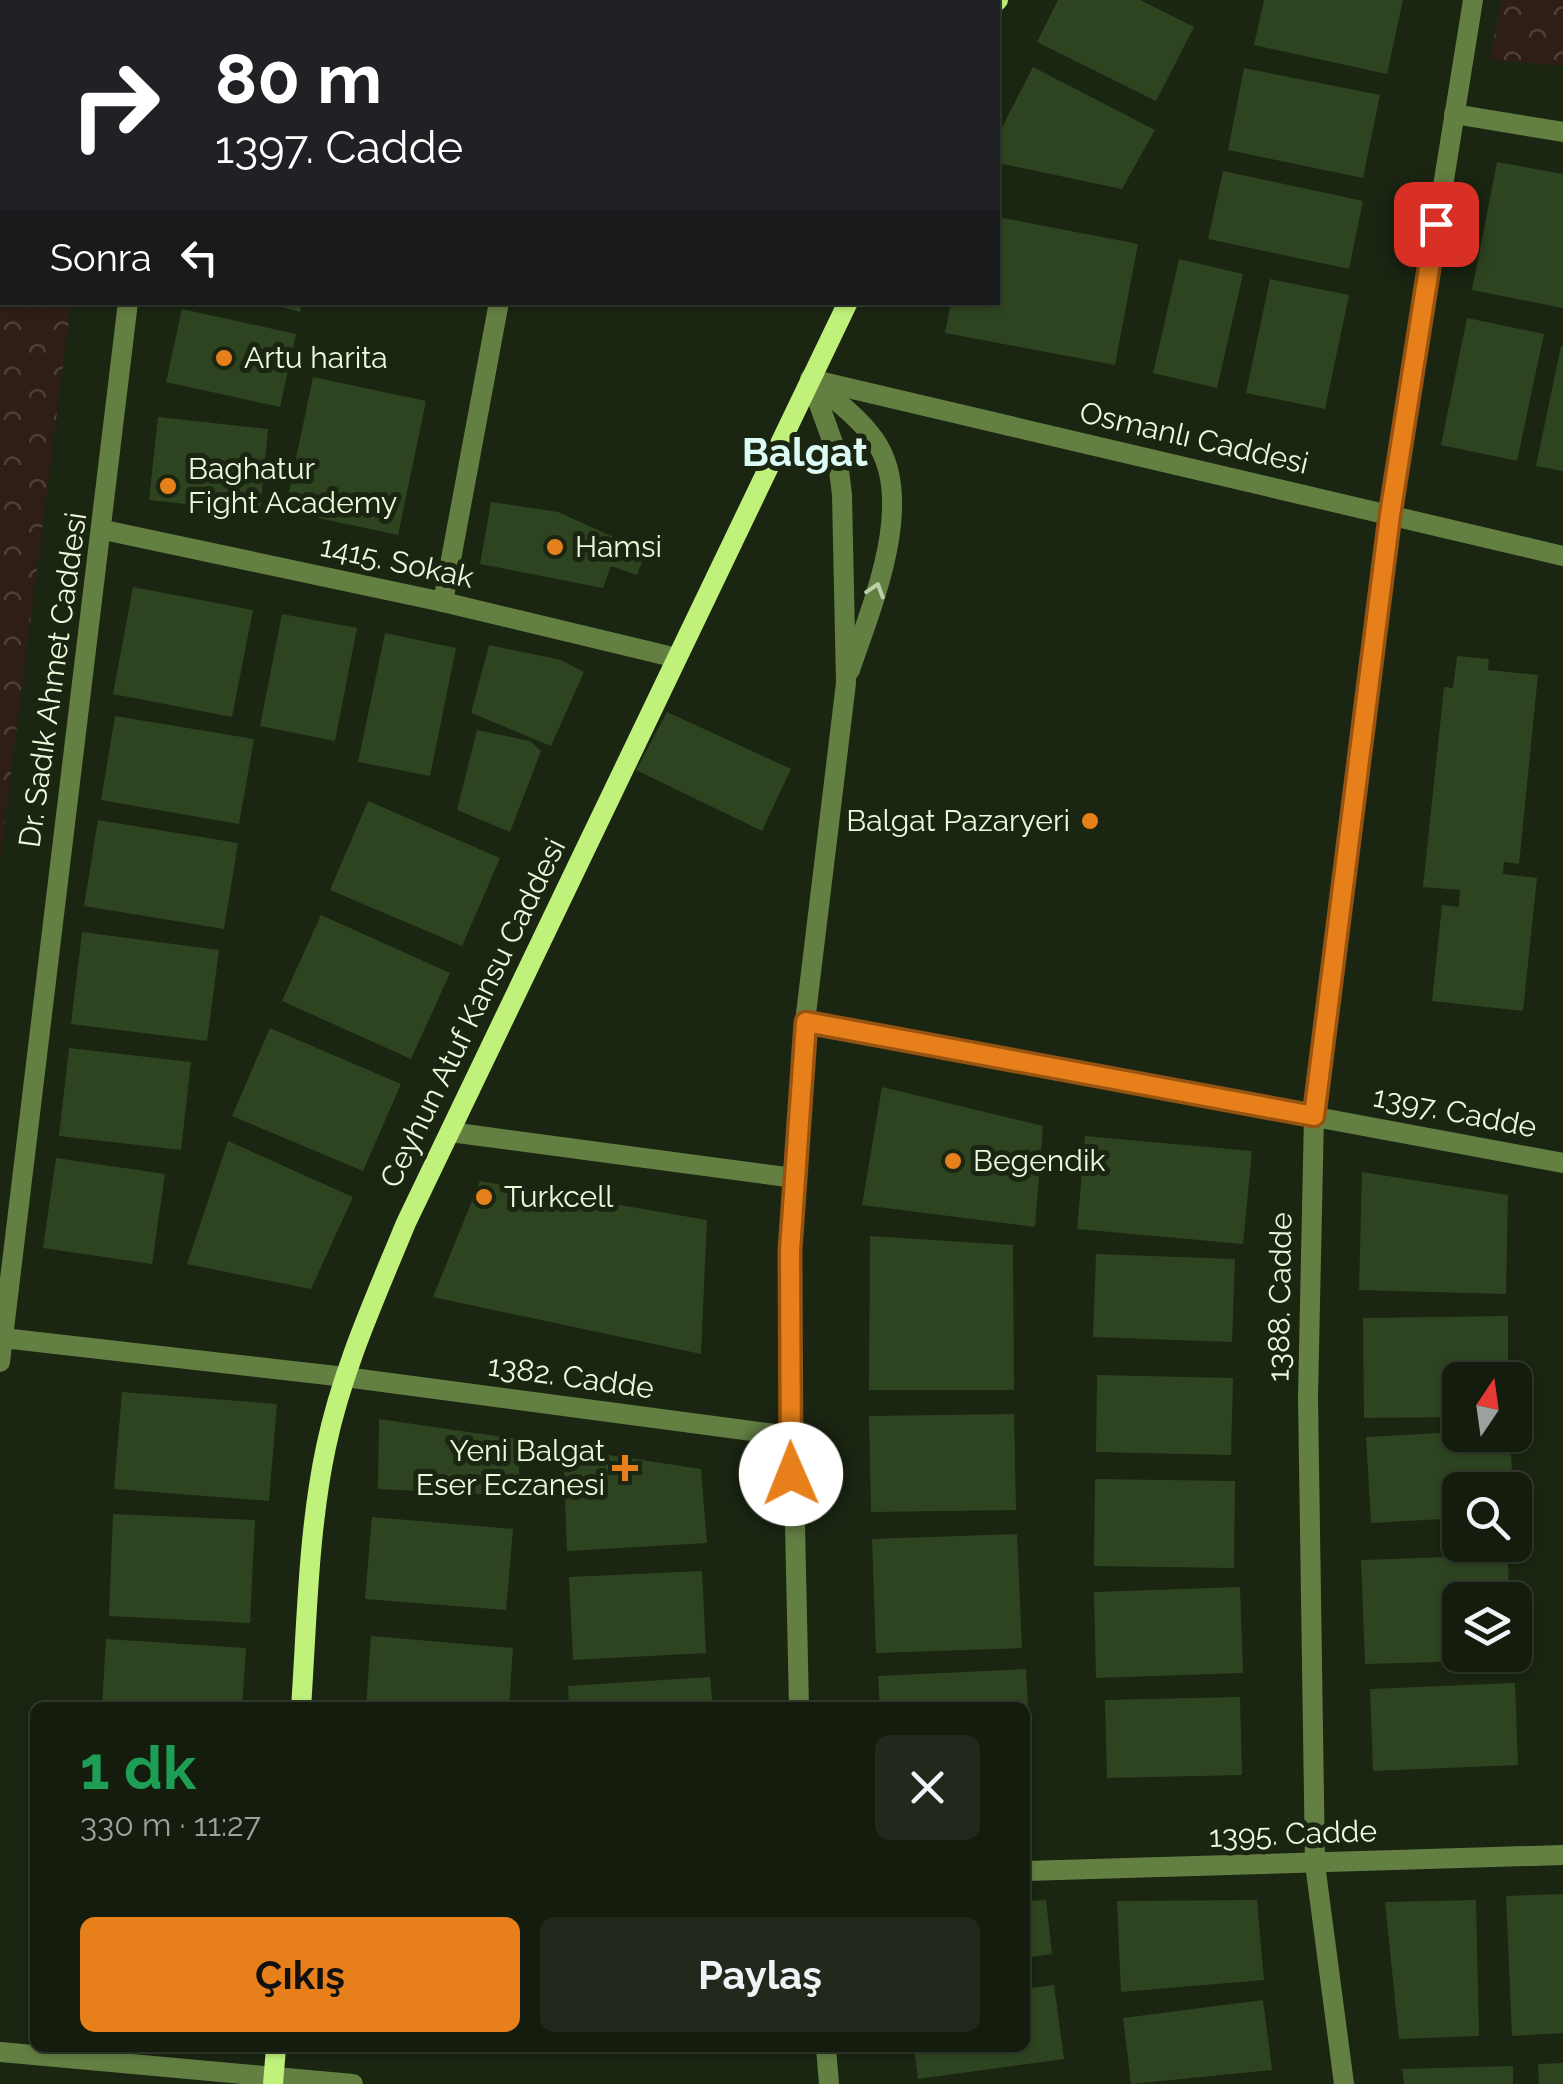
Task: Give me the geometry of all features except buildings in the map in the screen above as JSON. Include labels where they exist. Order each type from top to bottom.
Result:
[{"type":"main road","name":"Ceyhun Atuf Kansu Caddesi","points":[[301,1702],[314,1527],[326,1448],[345,1377],[406,1223],[847,305]]},
{"type":"main road","points":[[274,2080],[276,2052]]},
{"type":"street","name":"1388. Cadde","points":[[1344,2084],[1315,1864],[1308,1397],[1314,1116],[1390,515],[1473,0]]},
{"type":"street","points":[[1454,114],[1563,132]]},
{"type":"street","name":"Dr. Sadık Ahmet Caddesi","points":[[0,1362],[41,998],[104,530],[128,305]]},
{"type":"street","points":[[443,602],[498,305]]},
{"type":"street","points":[[810,379],[876,441],[888,477],[891,536],[846,683]]},
{"type":"street","points":[[799,1702],[790,1436],[790,1250],[806,1022],[846,683],[842,494],[837,454],[810,379]]},
{"type":"street","name":"Osmanlı Caddesi","points":[[810,379],[1563,556]]},
{"type":"street","name":"1415. Sokak","points":[[104,530],[443,602],[677,658]]},
{"type":"street","name":"1397. Cadde","points":[[806,1022],[1563,1162]]},
{"type":"street","points":[[450,1132],[794,1178]]},
{"type":"street","name":"1382. Cadde","points":[[4,1338],[345,1377],[790,1436]]},
{"type":"street","name":"1395. Cadde","points":[[1030,1871],[1563,1855]]},
{"type":"street","points":[[0,2052],[274,2080],[353,2084]]},
{"type":"street","points":[[826,2052],[829,2084]]},
{"type":"green space","points":[[1501,0],[1563,0],[1563,66],[1490,60]]},
{"type":"green space","points":[[0,305],[71,305],[0,859]]},
{"type":"place","name":"Artu harita","points":[[224,358]]},
{"type":"place","name":"Baghatur Fight Academy","points":[[168,486]]},
{"type":"place","name":"Hamsi","points":[[555,547]]},
{"type":"place","name":"Balgat Pazaryeri","points":[[1090,821]]},
{"type":"place","name":"Begendik","points":[[953,1161]]},
{"type":"place","name":"Turkcell","points":[[484,1197]]},
{"type":"place","name":"Yeni Balgat Eser Eczanesi","points":[[625,1468]]},
{"type":"district","name":"Balgat","points":[[805,452]]},
{"type":"route","points":[[791,1474],[790,1250],[806,1022],[1314,1116],[1390,515],[1436,224]]}]
